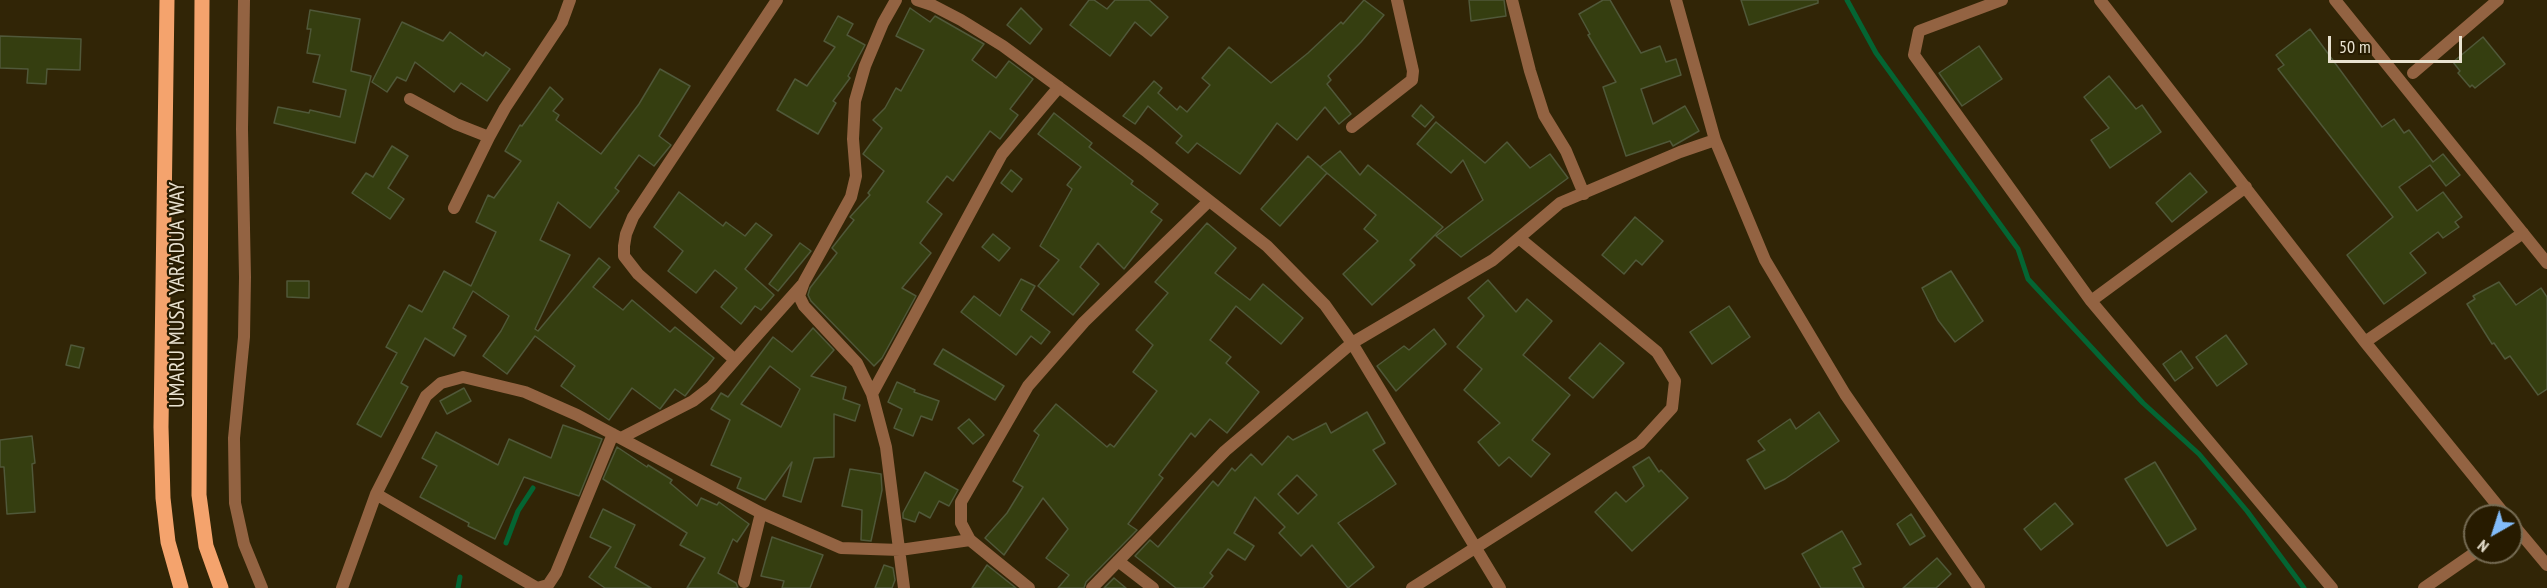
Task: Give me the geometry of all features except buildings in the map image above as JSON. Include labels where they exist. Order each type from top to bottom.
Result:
[{"type":"main road","name":"UMARU MUSA YAR'ADUA WAY","points":[[167,0],[161,427],[163,498],[168,542],[182,588]]},
{"type":"main road","name":"UMARU MUSA YAR'ADUA WAY","points":[[202,0],[200,495],[206,546],[221,588]]},
{"type":"street","points":[[244,0],[242,129],[245,307],[234,438],[235,503],[244,544],[262,588]]},
{"type":"street","points":[[454,208],[505,108],[562,22],[570,0]]},
{"type":"street","points":[[735,360],[638,273],[624,256],[624,246],[633,217],[777,0]]},
{"type":"street","points":[[376,494],[537,588],[548,585],[556,573],[617,436],[693,401],[711,387],[804,282],[851,197],[856,176],[853,139],[855,101],[865,66],[883,23],[896,0]]},
{"type":"street","points":[[917,0],[932,4],[1003,46],[1148,152],[1267,246],[1325,305],[1352,343],[1500,588]]},
{"type":"street","points":[[1352,127],[1412,80],[1413,71],[1397,0]]},
{"type":"street","points":[[1512,0],[1530,72],[1544,115],[1566,151],[1584,194]]},
{"type":"street","points":[[1676,0],[1715,140],[1765,260],[1845,394],[1979,588]]},
{"type":"street","points":[[2002,0],[1919,31],[1914,55],[2091,301],[2332,588]]},
{"type":"street","points":[[2100,0],[2365,342],[2496,504]]},
{"type":"street","points":[[2335,0],[2547,263]]},
{"type":"street","points":[[2413,73],[2498,0]]},
{"type":"street","points":[[872,394],[1002,154],[1059,87]]},
{"type":"street","points":[[410,99],[456,124],[489,137]]},
{"type":"street","points":[[1092,588],[1225,451],[1352,343],[1493,260],[1560,203],[1680,152],[1715,140]]},
{"type":"street","points":[[2091,301],[2246,188]]},
{"type":"street","points":[[1029,588],[970,540],[961,523],[961,502],[1028,386],[1084,322],[1209,201]]},
{"type":"street","points":[[2365,342],[2523,233]]},
{"type":"street","points":[[1412,588],[1640,443],[1672,408],[1675,381],[1657,352],[1519,238]]},
{"type":"street","points":[[804,282],[800,296],[804,306],[857,363],[872,394],[886,447],[904,588]]},
{"type":"street","points":[[342,588],[376,494],[426,396],[441,383],[463,377],[525,392],[577,414],[761,513],[841,548],[900,550],[970,540]]},
{"type":"street","points":[[744,582],[761,513]]},
{"type":"street","points":[[2523,537],[2547,565]]},
{"type":"street","points":[[1118,561],[1153,588]]},
{"type":"street","points":[[2424,588],[2463,561]]},
{"type":"waterway","points":[[1847,0],[1876,53],[2018,249],[2028,279],[2143,403],[2199,454],[2247,511],[2304,588]]},
{"type":"waterway","points":[[506,543],[518,511],[533,488]]},
{"type":"waterway","points":[[458,588],[460,577]]}]
